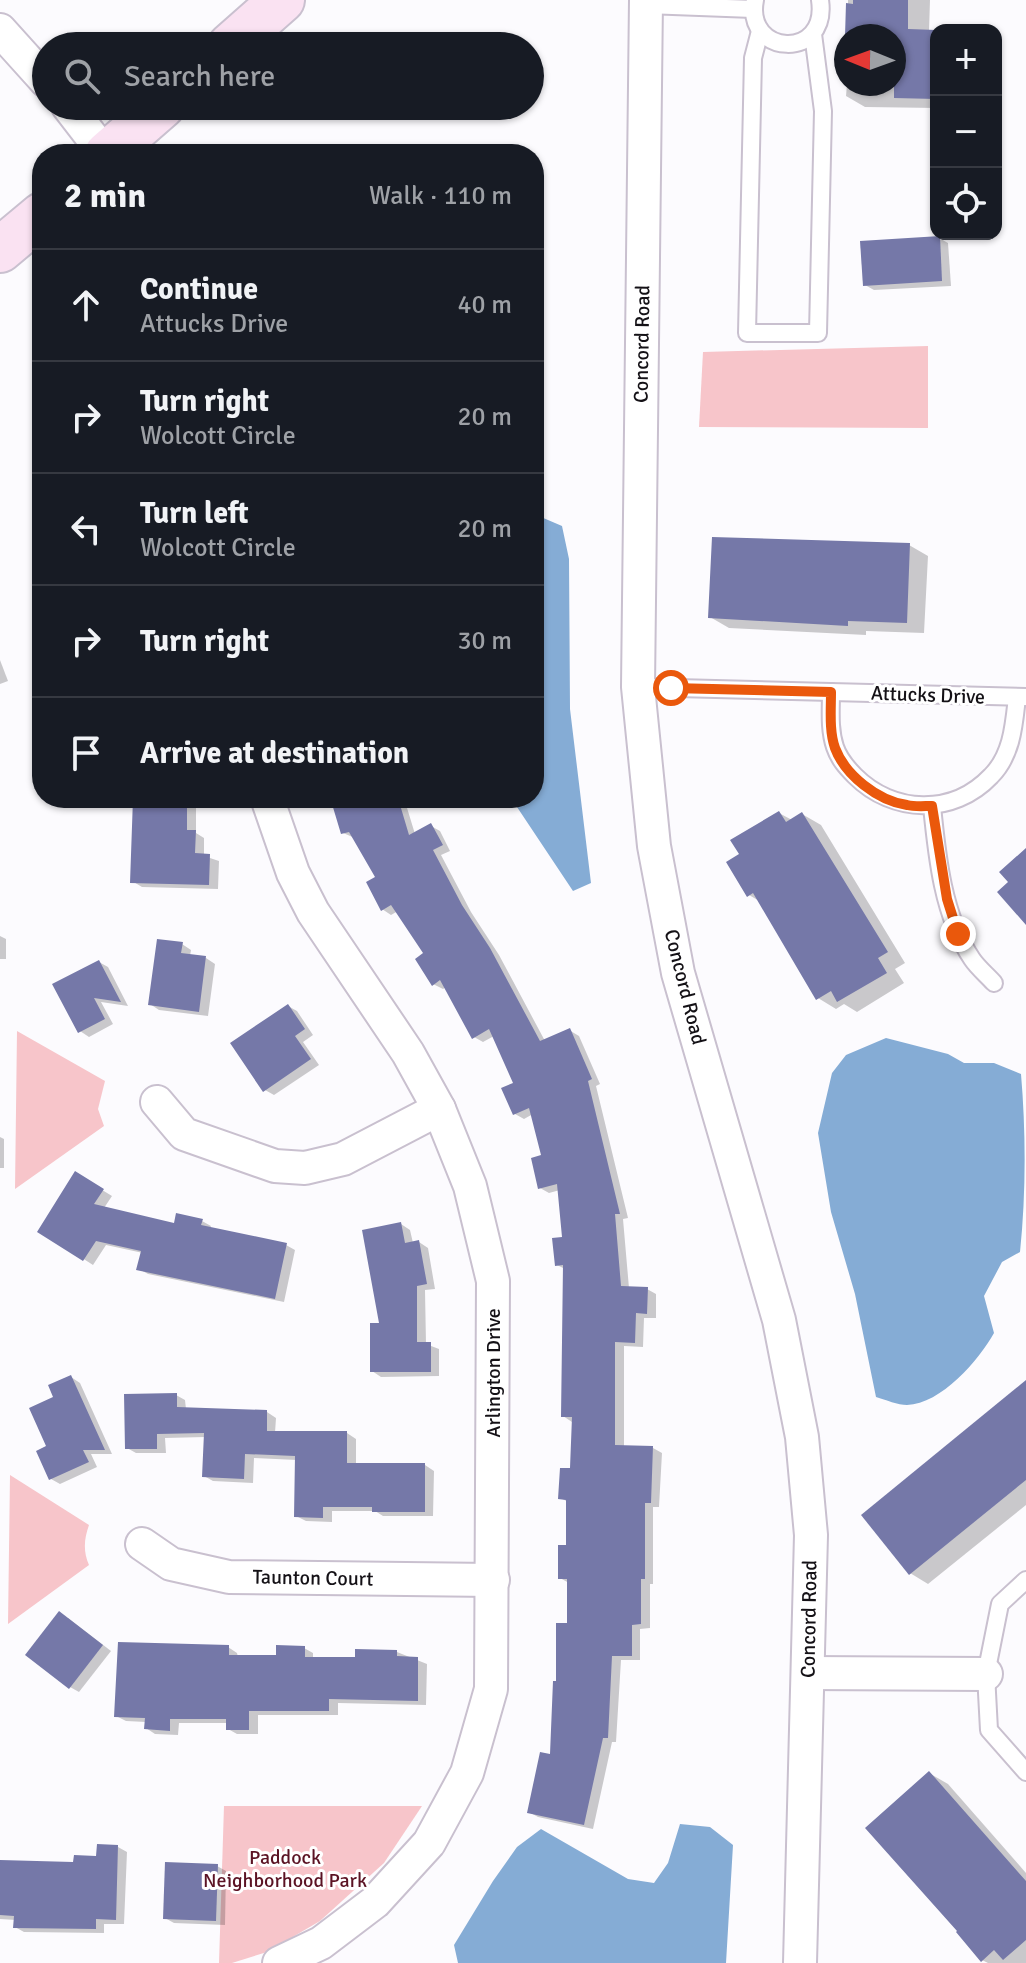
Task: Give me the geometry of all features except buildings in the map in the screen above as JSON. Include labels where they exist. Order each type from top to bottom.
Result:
[{"type":"street","points":[[246,32],[282,0]]},
{"type":"street","name":"Concord Road","points":[[646,3],[638,687],[654,846],[678,973],[779,1320],[802,1437],[811,1535],[800,1963]]},
{"type":"street","points":[[0,30],[32,65]]},
{"type":"street","points":[[79,120],[98,144]]},
{"type":"street","points":[[118,144],[146,120]]},
{"type":"street","points":[[0,250],[32,223]]},
{"type":"street","name":"Arlington Drive","points":[[270,808],[288,860],[313,912],[408,1053],[439,1109],[470,1186],[493,1281],[491,1689],[467,1773],[429,1843],[327,1953],[279,1963]]},
{"type":"street","points":[[157,1102],[184,1134],[275,1166],[305,1168],[343,1159],[439,1109]]},
{"type":"street","name":"Taunton Court","points":[[142,1544],[171,1564],[229,1577],[493,1580]]},
{"type":"street","points":[[808,1673],[986,1674]]},
{"type":"lane","points":[[760,31],[780,44],[803,41],[820,24],[820,0]]},
{"type":"lane","points":[[646,3],[754,4],[760,31],[753,58],[747,333],[818,333],[823,111],[813,34]]},
{"type":"lane","name":"Attucks Drive","points":[[638,687],[1022,697]]},
{"type":"lane","points":[[831,692],[831,727],[843,764],[863,784],[883,797],[905,805],[932,806],[965,797],[992,776],[1012,741],[1022,697]]},
{"type":"lane","points":[[932,806],[947,899],[958,934],[974,961],[994,983]]},
{"type":"lane","points":[[1026,1580],[1000,1604],[986,1674],[989,1730],[1026,1772]]},
{"type":"green space","points":[[928,346],[928,428],[699,427],[703,352]]},
{"type":"green space","points":[[17,1031],[105,1081],[98,1109],[104,1126],[15,1189]]},
{"type":"green space","points":[[10,1475],[89,1525],[85,1545],[89,1565],[8,1624]]},
{"type":"green space","name":"Paddock Neighborhood Park","points":[[224,1806],[422,1806],[384,1863],[320,1921],[267,1952],[232,1963],[219,1963]]},
{"type":"water","points":[[544,518],[562,526],[569,559],[570,709],[591,883],[573,891],[518,808],[544,808]]},
{"type":"water","points":[[886,1038],[948,1054],[964,1063],[994,1063],[1021,1074],[1023,1096],[1024,1186],[1020,1252],[1002,1262],[984,1296],[994,1333],[979,1356],[946,1389],[920,1403],[907,1405],[876,1397],[855,1294],[831,1212],[818,1133],[832,1073],[846,1055]]},
{"type":"water","points":[[680,1824],[710,1827],[733,1845],[726,1963],[458,1963],[454,1945],[493,1881],[517,1847],[541,1829],[628,1879],[654,1883],[668,1863]]},
{"type":"route","points":[[671,688],[831,692],[831,727],[843,764],[863,784],[883,797],[905,805],[932,806],[947,899],[958,934]]}]
